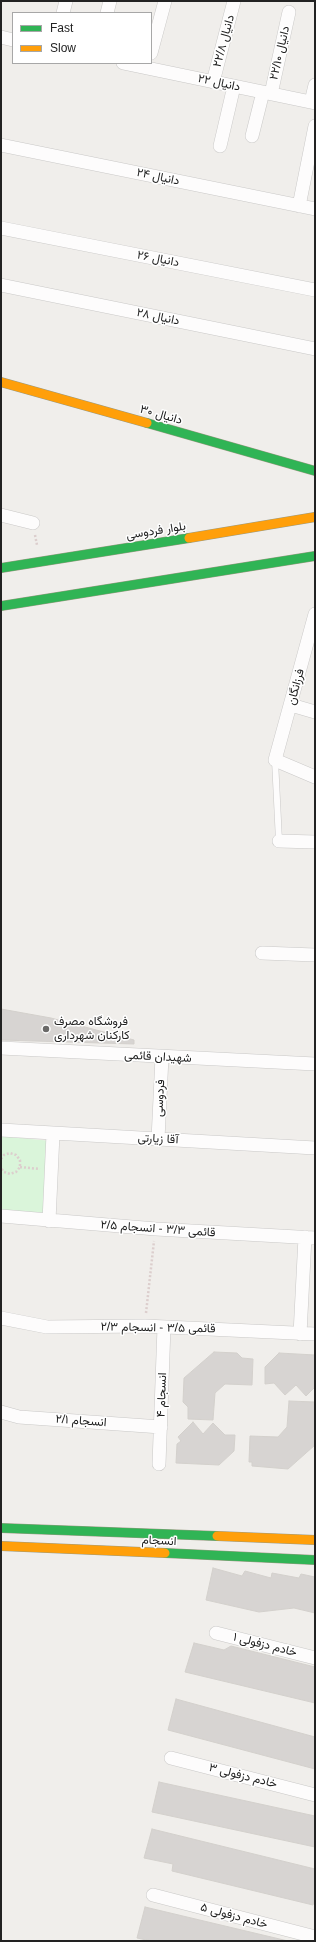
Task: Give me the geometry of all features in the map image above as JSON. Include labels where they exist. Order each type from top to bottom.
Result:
[{"type":"main road","name":"دانیال ۳۰","points":[[1,382],[315,471]]},
{"type":"main road","name":"بلوار فردوسی","points":[[1,568],[315,517]]},
{"type":"main road","points":[[1,606],[315,556]]},
{"type":"main road","name":"انسجام","points":[[1,1528],[315,1540]]},
{"type":"main road","name":"انسجام","points":[[1,1546],[315,1560]]},
{"type":"street","points":[[63,12],[66,1]]},
{"type":"street","points":[[107,12],[110,1]]},
{"type":"street","points":[[152,49],[165,1]]},
{"type":"street","name":"دانیال ۲۲/۸","points":[[213,82],[234,1]]},
{"type":"street","name":"دانیال ۲۲/۱۰","points":[[252,136],[267,93],[289,12]]},
{"type":"street","points":[[1,37],[12,40]]},
{"type":"street","name":"دانیال ۲۲","points":[[136,64],[148,65],[213,82],[313,103]]},
{"type":"street","points":[[313,103],[315,85]]},
{"type":"street","points":[[220,146],[234,86]]},
{"type":"street","points":[[299,206],[315,126]]},
{"type":"street","name":"دانیال ۲۴","points":[[1,145],[315,209]]},
{"type":"street","name":"دانیال ۲۶","points":[[1,228],[315,290]]},
{"type":"street","name":"دانیال ۲۸","points":[[1,285],[315,350]]},
{"type":"street","points":[[1,514],[33,523]]},
{"type":"street","name":"فرزانگان","points":[[275,760],[315,614]]},
{"type":"street","points":[[291,705],[315,712]]},
{"type":"street","points":[[275,760],[315,777]]},
{"type":"street","points":[[279,841],[315,842]]},
{"type":"street","points":[[262,953],[315,955]]},
{"type":"street","name":"شهیدان قائمی","points":[[1,1048],[315,1064]]},
{"type":"street","name":"فردوسی","points":[[158,1139],[162,1057]]},
{"type":"street","name":"آقا زیارتی","points":[[1,1130],[315,1148]]},
{"type":"street","points":[[49,1221],[54,1134]]},
{"type":"street","name":"قائمی ۳/۳ - انسجام ۲/۵","points":[[1,1216],[156,1229],[310,1238]]},
{"type":"street","points":[[300,1334],[310,1238]]},
{"type":"street","name":"قائمی ۳/۵ - انسجام ۲/۳","points":[[1,1318],[47,1327],[145,1326],[315,1334]]},
{"type":"street","name":"انسجام ۴","points":[[159,1464],[164,1327]]},
{"type":"street","name":"انسجام ۲/۱","points":[[1,1412],[19,1416],[161,1426]]},
{"type":"street","name":"خادم دزفولی ۱","points":[[216,1633],[315,1658]]},
{"type":"street","name":"خادم دزفولی ۳","points":[[171,1758],[315,1795]]},
{"type":"street","name":"خادم دزفولی ۵","points":[[153,1894],[315,1937]]},
{"type":"lane","points":[[275,760],[279,841]]},
{"type":"path","points":[[33,523],[41,562]]},
{"type":"path","points":[[1,1159],[4,1155],[10,1153],[16,1155],[20,1160],[20,1167],[16,1172],[10,1174],[4,1172],[1,1168]]},
{"type":"path","points":[[20,1167],[52,1170]]},
{"type":"path","points":[[145,1326],[156,1229]]},
{"type":"green space","points":[[1,1136],[51,1141],[43,1214],[1,1210]]},
{"type":"building","name":"فروشگاه مصرف کارکنان شهرداری","points":[[1,1009],[51,1018],[134,1040],[134,1044],[1,1040]]},
{"type":"building","points":[[214,1352],[237,1353],[242,1358],[253,1359],[252,1385],[225,1384],[215,1393],[213,1420],[188,1419],[188,1407],[183,1402],[184,1378]]},
{"type":"building","points":[[279,1353],[315,1355],[315,1387],[306,1396],[296,1385],[285,1395],[274,1383],[265,1384],[265,1367]]},
{"type":"building","points":[[289,1401],[315,1402],[315,1445],[288,1469],[252,1466],[252,1462],[249,1462],[250,1436],[278,1437],[287,1427]]},
{"type":"building","points":[[193,1422],[203,1434],[213,1423],[225,1435],[235,1435],[234,1451],[219,1465],[176,1463],[177,1444],[181,1441],[178,1437]]},
{"type":"building","points":[[213,1568],[242,1576],[245,1571],[271,1578],[272,1573],[299,1578],[301,1574],[315,1577],[315,1613],[294,1608],[259,1612],[206,1600]]},
{"type":"building","points":[[194,1643],[224,1650],[231,1646],[315,1667],[315,1703],[185,1672]]},
{"type":"building","points":[[176,1699],[315,1737],[315,1769],[168,1730]]},
{"type":"building","points":[[159,1782],[315,1816],[315,1847],[152,1812]]},
{"type":"building","points":[[152,1829],[315,1869],[315,1896],[313,1905],[172,1871],[173,1864],[144,1858]]},
{"type":"building","points":[[145,1907],[288,1941],[151,1941],[137,1938]]},
{"type":"traffic: fast","points":[[147,423],[315,471]]},
{"type":"traffic: fast","points":[[1,568],[189,538]]},
{"type":"traffic: fast","points":[[1,606],[315,556]]},
{"type":"traffic: fast","points":[[1,1528],[217,1536]]},
{"type":"traffic: fast","points":[[165,1553],[315,1560]]},
{"type":"traffic: slow","points":[[1,382],[147,423]]},
{"type":"traffic: slow","points":[[189,538],[315,517]]},
{"type":"traffic: slow","points":[[217,1536],[315,1540]]},
{"type":"traffic: slow","points":[[1,1546],[165,1553]]},
{"type":"place","name":"فروشگاه مصرف کارکنان شهرداری","points":[[46,1029]]}]
